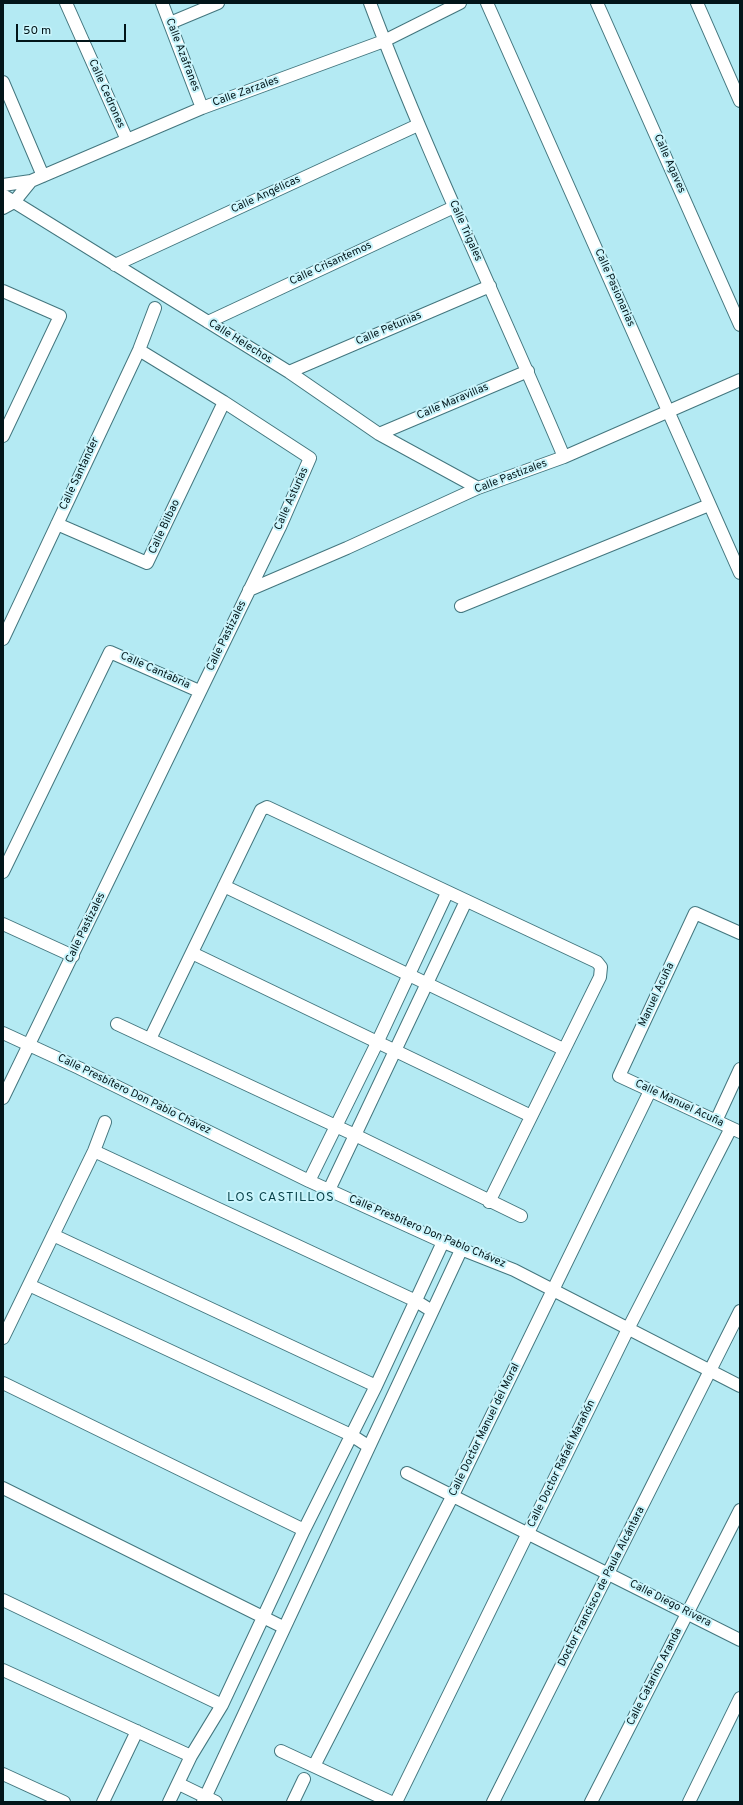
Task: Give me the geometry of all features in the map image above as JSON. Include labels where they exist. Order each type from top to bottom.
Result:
[{"type":"street","name":"Calle Cedrones","points":[[66,3],[127,140]]},
{"type":"street","name":"Calle Azafranes","points":[[162,3],[202,108]]},
{"type":"street","points":[[170,23],[218,3]]},
{"type":"street","name":"Calle Trigales","points":[[370,3],[418,125],[528,371],[564,457]]},
{"type":"street","name":"Calle Zarzales","points":[[3,185],[31,181],[202,108],[384,41],[460,3]]},
{"type":"street","name":"Calle Pasionarias","points":[[487,3],[740,573]]},
{"type":"street","name":"Calle Agaves","points":[[597,3],[740,325]]},
{"type":"street","points":[[697,3],[740,101]]},
{"type":"street","points":[[3,82],[43,176]]},
{"type":"street","name":"Calle Angélicas","points":[[115,265],[418,125]]},
{"type":"street","name":"Calle Zarzales","points":[[8,205],[31,181]]},
{"type":"street","name":"Calle Helechos","points":[[3,195],[8,205],[115,265],[208,322],[289,372],[379,434],[478,488]]},
{"type":"street","name":"Calle Crisantemos","points":[[208,322],[454,207]]},
{"type":"street","name":"Calle Petunias","points":[[289,372],[490,286]]},
{"type":"street","points":[[3,291],[60,316],[3,436]]},
{"type":"street","name":"Calle Santander","points":[[3,639],[139,350],[156,308]]},
{"type":"street","points":[[139,350],[224,402]]},
{"type":"street","name":"Calle Maravillas","points":[[379,434],[528,371]]},
{"type":"street","name":"Calle Pastizales","points":[[3,1098],[249,590],[478,488],[564,457],[740,380]]},
{"type":"street","name":"Calle Bilbao","points":[[57,524],[147,563],[224,402]]},
{"type":"street","name":"Calle Asturias","points":[[224,402],[310,458],[280,527],[249,590]]},
{"type":"street","points":[[461,606],[709,505]]},
{"type":"street","name":"Calle Cantabria","points":[[3,872],[110,652],[199,691]]},
{"type":"street","points":[[150,1039],[261,810],[267,807],[447,893],[597,962],[601,967],[600,976],[489,1202]]},
{"type":"street","points":[[224,886],[563,1049]]},
{"type":"street","points":[[309,1181],[377,1043],[447,893]]},
{"type":"street","points":[[329,1190],[466,901]]},
{"type":"street","name":"Manuel Acuña","points":[[618,1076],[695,913],[740,933]]},
{"type":"street","points":[[3,924],[73,956]]},
{"type":"street","points":[[192,953],[531,1116]]},
{"type":"street","points":[[117,1024],[337,1126],[489,1202],[521,1216]]},
{"type":"street","name":"Calle Presbítero Don Pablo Chávez","points":[[3,1034],[29,1045],[309,1181],[443,1242],[462,1248],[514,1270],[740,1386]]},
{"type":"street","points":[[716,1121],[740,1069]]},
{"type":"street","name":"Calle Manuel Acuña","points":[[618,1076],[735,1130]]},
{"type":"street","name":"Calle Doctor Manuel del Moral","points":[[314,1766],[453,1495],[650,1091]]},
{"type":"street","points":[[3,1338],[94,1151],[106,1122]]},
{"type":"street","name":"Calle Doctor Rafaél Marañón","points":[[396,1802],[628,1329],[735,1130]]},
{"type":"street","points":[[94,1151],[416,1301],[432,1311]]},
{"type":"street","points":[[53,1235],[376,1386]]},
{"type":"street","points":[[169,1802],[179,1784],[191,1756],[222,1705],[304,1530],[376,1386],[443,1242]]},
{"type":"street","points":[[179,1784],[208,1800],[283,1627],[462,1248]]},
{"type":"street","points":[[29,1285],[351,1435],[368,1446]]},
{"type":"street","name":"Doctor Francisco de Paula Alcántara","points":[[493,1802],[740,1311]]},
{"type":"street","points":[[3,1384],[304,1530]]},
{"type":"street","name":"Calle Diego Rivera","points":[[407,1472],[740,1640]]},
{"type":"street","points":[[3,1488],[283,1627]]},
{"type":"street","name":"Calle Catarino Aranda","points":[[592,1802],[740,1510]]},
{"type":"street","points":[[3,1600],[222,1705]]},
{"type":"street","points":[[3,1670],[191,1756]]},
{"type":"street","points":[[689,1802],[740,1698]]},
{"type":"street","points":[[103,1802],[137,1731]]},
{"type":"street","points":[[281,1751],[391,1802]]},
{"type":"street","points":[[3,1774],[64,1802]]},
{"type":"street","points":[[293,1802],[304,1780]]},
{"type":"district","name":"LOS CASTILLOS","points":[[281,1198]]}]
